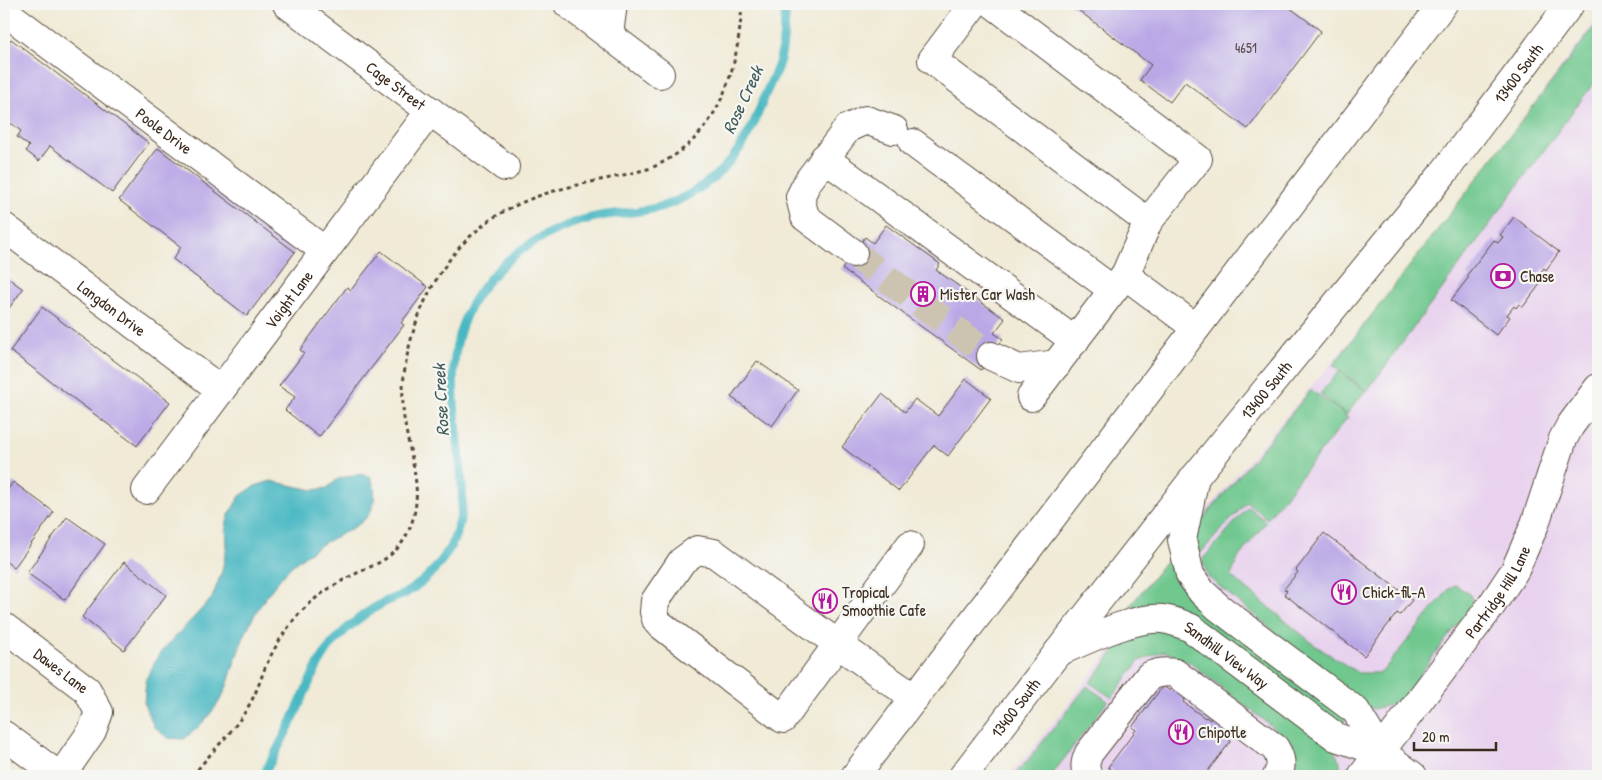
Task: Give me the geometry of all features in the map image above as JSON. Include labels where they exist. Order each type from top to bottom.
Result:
[{"type":"street","name":"Cage Street","points":[[287,4],[505,167]]},
{"type":"street","points":[[568,4],[660,74]]},
{"type":"street","points":[[608,34],[613,4]]},
{"type":"street","points":[[974,4],[932,60],[1148,222]]},
{"type":"street","points":[[993,4],[1198,159],[1148,222],[1119,282],[1031,397]]},
{"type":"street","points":[[855,776],[1443,4]]},
{"type":"street","name":"13400 South","points":[[963,776],[1196,477],[1445,171],[1570,4]]},
{"type":"street","name":"Poole Drive","points":[[4,11],[325,251]]},
{"type":"street","name":"Voight Lane","points":[[146,490],[430,111]]},
{"type":"street","points":[[853,253],[805,217],[800,197],[808,181],[824,158],[848,128],[866,120],[904,137],[1119,282],[1196,328]]},
{"type":"street","points":[[824,158],[1074,340]]},
{"type":"street","name":"Langdon Drive","points":[[4,227],[221,390]]},
{"type":"street","points":[[991,356],[1019,369],[1057,364]]},
{"type":"street","name":"Partridge Hill Lane","points":[[1362,776],[1491,606],[1515,570],[1535,524],[1563,439],[1570,426],[1598,388]]},
{"type":"street","name":"Sandhill View Way","points":[[1196,477],[1182,540],[1190,575],[1198,587],[1218,607],[1356,711],[1381,752]]},
{"type":"street","points":[[910,545],[838,644],[783,718],[657,622],[654,612],[655,601],[682,561],[697,550],[714,553],[838,644],[915,698]]},
{"type":"street","name":"Sandhill View Way","points":[[1058,652],[1132,622],[1160,618],[1179,622],[1191,628],[1336,737],[1381,752],[1413,776]]},
{"type":"street","name":"Dawes Lane","points":[[4,627],[87,690],[99,712],[92,731],[60,776]]},
{"type":"street","points":[[1088,776],[1085,770],[1085,761],[1089,753],[1149,676],[1166,671],[1175,673],[1275,748],[1281,763],[1277,776]]},
{"type":"street","points":[[4,735],[60,776]]},
{"type":"path","points":[[193,776],[237,724],[248,707],[284,632],[297,617],[328,589],[389,557],[404,540],[410,527],[418,496],[417,479],[403,408],[402,387],[405,359],[421,310],[442,272],[459,248],[479,228],[526,200],[574,186],[651,168],[666,162],[684,149],[714,113],[725,92],[733,70],[738,45],[742,4]]},
{"type":"shaded area","points":[[1598,18],[1598,776],[1007,776],[1030,752],[1112,648],[1131,603],[1430,242]]},
{"type":"green space","points":[[1598,22],[1598,77],[1367,391],[1333,365]]},
{"type":"green space","points":[[1339,371],[1365,391],[1346,415],[1320,394]]},
{"type":"green space","points":[[1311,390],[1348,417],[1267,519],[1247,502],[1195,559],[1196,527]]},
{"type":"green space","points":[[1248,507],[1266,522],[1238,558],[1231,576],[1316,646],[1358,673],[1381,673],[1449,589],[1455,585],[1470,594],[1473,604],[1398,703],[1373,709],[1359,702],[1208,577],[1202,560]]},
{"type":"green space","points":[[1170,556],[1176,557],[1348,716],[1338,729],[1201,625],[1132,610],[1131,605]]},
{"type":"green space","points":[[1156,628],[1186,635],[1334,749],[1340,762],[1340,776],[1293,776],[1297,767],[1293,743],[1189,662],[1164,651],[1139,661],[1112,698],[1090,683],[1121,642]]},
{"type":"green space","points":[[1087,686],[1108,701],[1051,776],[1013,776],[1028,760]]},
{"type":"water","points":[[357,474],[370,476],[372,480],[374,499],[370,513],[361,523],[319,546],[297,561],[286,572],[254,615],[227,686],[215,708],[184,739],[168,738],[154,727],[144,704],[146,680],[159,654],[212,598],[222,571],[227,546],[226,526],[229,515],[240,496],[255,486],[271,481],[313,490],[327,488],[338,479]]},
{"type":"building","points":[[1070,4],[1285,4],[1321,31],[1248,129],[1185,82],[1170,102],[1140,80],[1151,65]]},
{"type":"building","points":[[11,39],[149,143],[112,193],[50,146],[39,161],[26,151],[29,146],[17,137],[21,131],[4,118],[4,49]]},
{"type":"building","points":[[158,148],[295,252],[247,316],[173,259],[181,247],[119,200]]},
{"type":"building","name":"Chase","points":[[1514,217],[1559,252],[1546,270],[1544,268],[1537,277],[1536,281],[1540,284],[1523,307],[1519,304],[1516,308],[1514,306],[1507,315],[1510,317],[1496,335],[1451,300],[1469,277],[1467,275],[1494,240],[1498,243],[1503,237],[1500,235]]},
{"type":"building","name":"Mister Car Wash","points":[[886,225],[940,264],[936,270],[1005,319],[994,333],[1003,339],[981,370],[842,269],[865,237],[873,243]]},
{"type":"building","points":[[381,251],[428,287],[401,323],[404,325],[319,437],[285,410],[295,397],[279,386],[304,353],[300,350],[347,287],[351,290]]},
{"type":"building","points":[[4,275],[23,289],[4,315]]},
{"type":"building","points":[[42,307],[170,402],[137,446],[10,351]]},
{"type":"building","points":[[757,361],[798,390],[772,426],[731,397]]},
{"type":"building","points":[[966,379],[991,398],[948,456],[934,445],[899,491],[842,447],[882,394],[905,412],[915,399],[938,416]]},
{"type":"building","points":[[13,482],[54,512],[14,568],[4,560],[4,495]]},
{"type":"building","points":[[67,517],[105,544],[65,600],[27,573]]},
{"type":"building","name":"Chick-fil-A","points":[[1324,533],[1412,600],[1400,615],[1397,613],[1364,656],[1284,594],[1287,590],[1284,589],[1298,572],[1296,570]]},
{"type":"building","points":[[124,562],[166,595],[124,650],[82,617]]},
{"type":"building","name":"Chipotle","points":[[1163,686],[1170,691],[1173,687],[1186,697],[1183,702],[1205,718],[1210,720],[1212,717],[1229,730],[1226,734],[1229,736],[1227,738],[1231,741],[1204,776],[1200,774],[1198,776],[1120,776],[1108,767],[1136,730],[1132,727]]},
{"type":"waterway","name":"Rose Creek","points":[[263,776],[316,668],[332,644],[363,615],[385,602],[404,594],[422,582],[450,548],[462,511],[462,478],[454,395],[455,352],[460,331],[468,311],[480,291],[504,264],[533,242],[549,233],[582,220],[650,210],[666,205],[691,194],[723,169],[740,148],[750,131],[777,70],[782,49],[786,4]]},
{"type":"tunnel","points":[[853,253],[991,356]]},
{"type":"place","name":"Chase","points":[[1503,276]]},
{"type":"place","name":"Mister Car Wash","points":[[923,294]]},
{"type":"place","name":"Chick-fil-A","points":[[1344,592]]},
{"type":"place","name":"Tropical Smoothie Cafe","points":[[825,601]]},
{"type":"place","name":"Chipotle","points":[[1181,732]]}]
